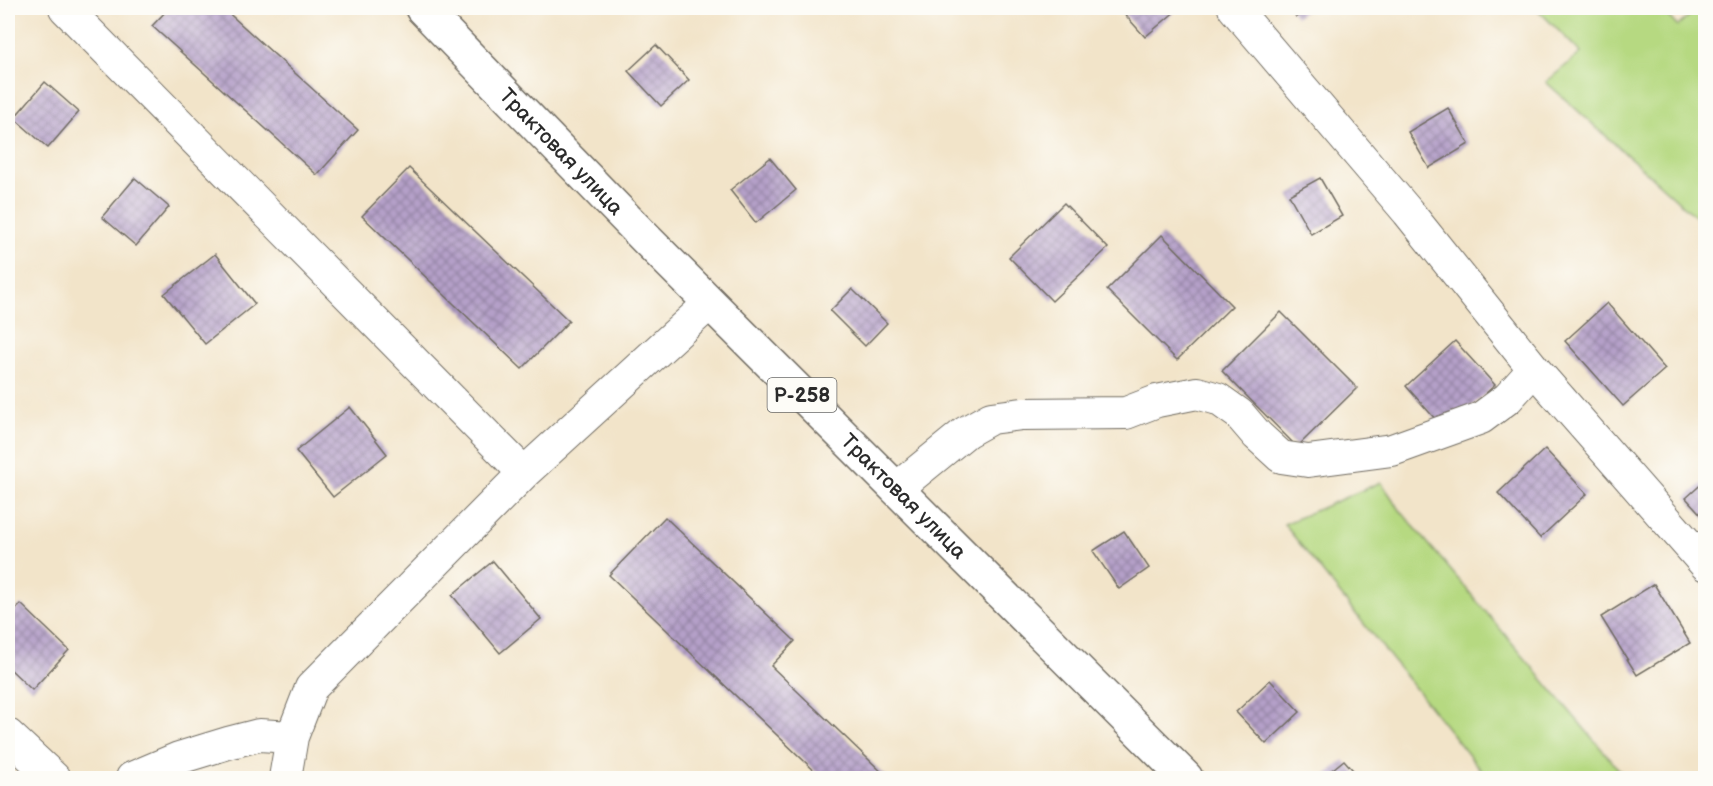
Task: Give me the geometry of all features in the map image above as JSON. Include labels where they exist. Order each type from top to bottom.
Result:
[{"type":"highway","name":"Трактовая улица","points":[[422,8],[710,303],[1186,778]]},
{"type":"street","points":[[65,8],[524,473]]},
{"type":"street","points":[[1234,8],[1408,212],[1534,369],[1706,565]]},
{"type":"street","points":[[285,778],[292,737],[311,688],[524,473],[710,303]]},
{"type":"street","points":[[896,489],[966,432],[991,418],[1022,414],[1126,413],[1157,401],[1197,393],[1218,399],[1239,414],[1281,457],[1308,461],[1392,450],[1481,418],[1508,398],[1534,369]]},
{"type":"street","points":[[8,735],[54,778]]},
{"type":"street","points":[[132,778],[179,758],[259,735],[292,737]]},
{"type":"green space","points":[[1536,8],[1659,8],[1678,26],[1698,8],[1705,8],[1705,225],[1546,82],[1581,53]]},
{"type":"green space","points":[[1381,482],[1400,510],[1626,778],[1487,778],[1284,524]]},
{"type":"building","points":[[169,8],[223,8],[358,130],[317,175],[152,26]]},
{"type":"building","points":[[1119,8],[1175,8],[1177,10],[1145,37]]},
{"type":"building","points":[[1290,8],[1310,8],[1296,17]]},
{"type":"building","points":[[656,45],[689,80],[661,106],[628,71]]},
{"type":"building","points":[[45,82],[79,112],[48,148],[14,118]]},
{"type":"building","points":[[1448,108],[1469,144],[1429,168],[1408,132]]},
{"type":"building","points":[[770,158],[796,190],[756,223],[730,190]]},
{"type":"building","points":[[409,168],[569,321],[522,369],[362,216]]},
{"type":"building","points":[[135,178],[169,207],[136,246],[102,217]]},
{"type":"building","points":[[1320,178],[1342,216],[1311,234],[1289,195]]},
{"type":"building","points":[[1064,203],[1108,248],[1052,301],[1009,257]]},
{"type":"building","points":[[1162,235],[1232,306],[1177,360],[1107,290]]},
{"type":"building","points":[[215,254],[255,304],[205,344],[164,294]]},
{"type":"building","points":[[852,289],[887,323],[865,346],[830,311]]},
{"type":"building","points":[[1607,303],[1665,369],[1623,406],[1565,341]]},
{"type":"building","points":[[1281,312],[1357,388],[1297,447],[1222,371]]},
{"type":"building","points":[[1455,341],[1495,385],[1445,430],[1406,386]]},
{"type":"building","points":[[350,407],[387,454],[333,497],[296,451]]},
{"type":"building","points":[[1545,449],[1587,494],[1540,538],[1498,493]]},
{"type":"building","points":[[1706,480],[1706,520],[1686,498]]},
{"type":"building","points":[[665,517],[795,641],[771,666],[888,778],[822,778],[609,575]]},
{"type":"building","points":[[1124,531],[1149,568],[1119,589],[1093,551]]},
{"type":"building","points":[[493,561],[541,619],[500,653],[452,595]]},
{"type":"building","points":[[1654,584],[1690,643],[1637,675],[1601,617]]},
{"type":"building","points":[[21,604],[69,650],[32,690],[8,667],[8,618]]},
{"type":"building","points":[[1270,680],[1300,712],[1266,744],[1236,712]]},
{"type":"building","points":[[1344,760],[1360,778],[1322,778]]}]
